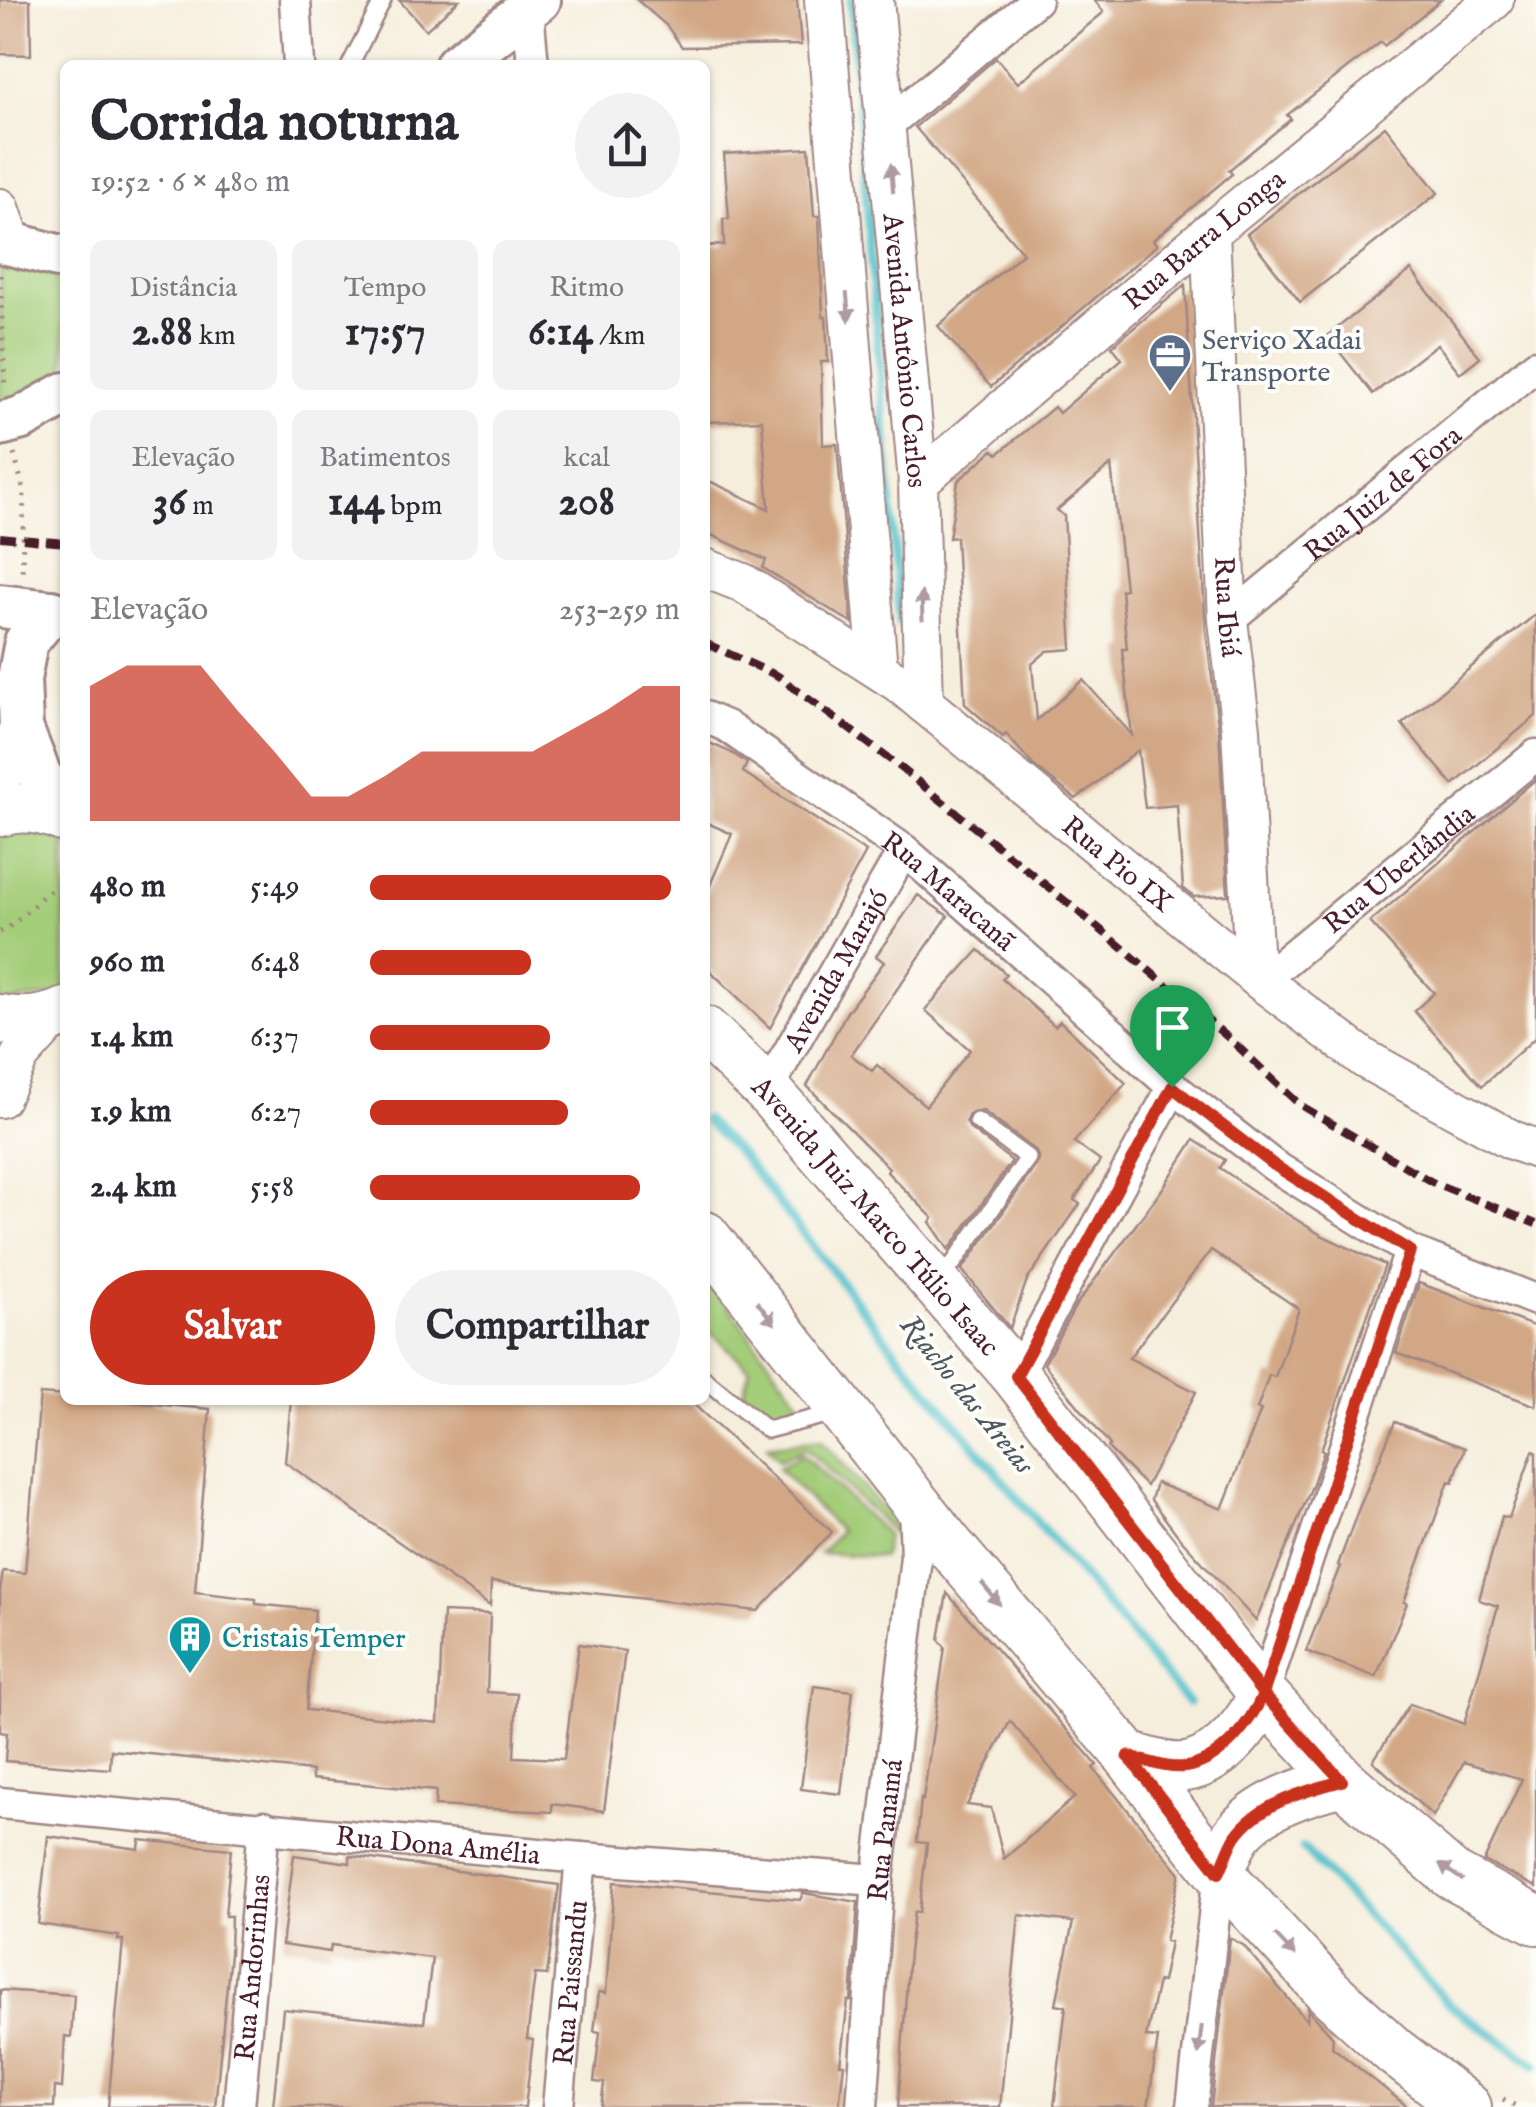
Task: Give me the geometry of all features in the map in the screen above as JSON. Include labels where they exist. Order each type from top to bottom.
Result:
[{"type":"main road","points":[[464,60],[533,5]]},
{"type":"main road","points":[[4,230],[60,256]]},
{"type":"main road","points":[[0,424],[22,418],[60,397]]},
{"type":"main road","points":[[0,606],[58,613]]},
{"type":"main road","points":[[58,613],[26,642],[19,680],[21,728],[40,776],[60,802]]},
{"type":"main road","points":[[0,637],[19,680]]},
{"type":"main road","points":[[0,777],[21,728]]},
{"type":"main road","points":[[0,812],[16,807],[47,810],[60,816]]},
{"type":"main road","points":[[0,1020],[22,1022],[60,1015]]},
{"type":"main road","name":"Avenida Juiz Marco Túlio Isaac","points":[[710,1036],[767,1090],[1016,1376],[1263,1694],[1342,1781],[1452,1875],[1536,1920]]},
{"type":"main road","points":[[710,1242],[914,1500],[932,1550],[1128,1756],[1219,1873],[1330,1994],[1395,2052],[1467,2107]]},
{"type":"main road","points":[[1128,1756],[1166,1766],[1191,1766],[1233,1737],[1254,1716],[1263,1694]]},
{"type":"main road","points":[[1219,1873],[1238,1834],[1262,1814],[1294,1793],[1342,1781]]},
{"type":"street","points":[[295,0],[299,60]]},
{"type":"street","name":"Avenida Antônio Carlos","points":[[824,0],[878,669]]},
{"type":"street","name":"Avenida Antônio Carlos","points":[[874,0],[918,482],[924,704]]},
{"type":"street","points":[[887,125],[1036,0]]},
{"type":"street","name":"Rua Barra Longa","points":[[918,482],[1210,232],[1494,0]]},
{"type":"street","points":[[533,5],[533,60]]},
{"type":"street","name":"Rua Ibiá","points":[[1210,232],[1228,620],[1241,730],[1253,949],[1262,981]]},
{"type":"street","name":"Rua Juiz de Fora","points":[[1228,620],[1536,365]]},
{"type":"street","name":"Rua Pio IX","points":[[710,570],[743,583],[878,669],[1262,981],[1365,1058],[1512,1140],[1536,1149]]},
{"type":"street","name":"Rua Maracanã","points":[[710,718],[904,850],[1172,1087],[1274,1165],[1410,1251],[1536,1300]]},
{"type":"street","name":"Rua Uberlândia","points":[[1262,981],[1536,755]]},
{"type":"street","name":"Avenida Marajó","points":[[767,1090],[904,850]]},
{"type":"street","points":[[0,1098],[20,1056],[60,1015]]},
{"type":"street","points":[[1016,1376],[1172,1087]]},
{"type":"street","points":[[1263,1694],[1410,1251]]},
{"type":"street","name":"Rua Panamá","points":[[862,2107],[878,1880],[932,1550]]},
{"type":"street","name":"Rua Dona Amélia","points":[[0,1803],[581,1858],[878,1880]]},
{"type":"street","name":"Rua Andorinhas","points":[[239,2107],[264,1826]]},
{"type":"street","name":"Rua Paissandu","points":[[558,2107],[581,1858]]},
{"type":"street","points":[[1192,2107],[1219,1873]]},
{"type":"lane","points":[[352,60],[382,0]]},
{"type":"lane","points":[[938,1286],[1028,1158],[977,1121]]},
{"type":"lane","points":[[710,1383],[767,1430],[842,1410]]},
{"type":"path","points":[[0,932],[17,924],[50,888],[60,883]]},
{"type":"green space","points":[[12,261],[60,278],[60,392],[0,415],[0,263]]},
{"type":"green space","points":[[16,825],[60,839],[60,995],[0,1003],[0,828]]},
{"type":"green space","points":[[710,1282],[800,1402],[779,1420],[741,1398],[750,1369],[710,1332]]},
{"type":"green space","points":[[821,1439],[894,1522],[896,1535],[806,1448],[779,1460],[767,1446]]},
{"type":"green space","points":[[802,1454],[887,1535],[883,1557],[820,1553],[840,1531],[778,1468]]},
{"type":"building","points":[[0,0],[30,0],[31,55],[0,54]]},
{"type":"building","points":[[399,0],[459,0],[426,30]]},
{"type":"building","points":[[637,0],[797,0],[801,45],[682,47],[667,26]]},
{"type":"building","points":[[1094,0],[1441,0],[1287,115],[1291,119],[1153,240],[1157,245],[991,387],[938,326],[1023,253],[915,127],[996,58],[1018,83],[1104,12]]},
{"type":"building","points":[[1385,126],[1438,193],[1300,302],[1247,234]]},
{"type":"building","points":[[809,148],[814,216],[819,216],[826,317],[828,362],[821,362],[823,445],[837,444],[852,623],[763,568],[766,560],[710,534],[710,481],[769,509],[762,420],[710,422],[710,246],[724,245],[723,219],[729,219],[724,154]]},
{"type":"building","points":[[1411,270],[1480,357],[1460,373],[1437,344],[1373,394],[1327,336]]},
{"type":"building","points":[[1185,285],[1206,631],[1219,732],[1228,895],[1194,897],[1183,888],[1177,805],[1145,808],[1138,750],[1076,799],[1033,765],[1006,734],[1003,737],[965,704],[956,537],[949,538],[958,481],[993,450],[998,454],[1054,407],[1059,413],[1122,359],[1112,346]],"holes":[[[1111,465],[1125,589],[1121,590],[1127,649],[1122,649],[1132,735],[1083,680],[1037,720],[1032,664],[1047,651],[1072,649],[1064,516],[1057,510]]]},
{"type":"building","points":[[1536,614],[1536,716],[1453,785],[1402,724]]},
{"type":"building","points":[[710,743],[747,763],[743,772],[866,852],[770,1028],[710,971],[710,885],[732,834],[710,824]]},
{"type":"building","points":[[1536,779],[1536,1037],[1482,1086],[1414,1011],[1434,993],[1370,922]]},
{"type":"building","points":[[918,895],[948,916],[851,1055],[872,1071],[877,1065],[926,1106],[970,1050],[925,1010],[979,950],[1006,974],[1002,979],[1055,1026],[1060,1021],[1126,1083],[1074,1142],[1100,1161],[1074,1200],[1080,1204],[1027,1280],[1010,1328],[962,1270],[1037,1164],[1035,1150],[983,1111],[969,1114],[966,1121],[970,1129],[1012,1161],[949,1250],[930,1222],[933,1218],[807,1086],[847,1012],[884,962],[876,956]]},
{"type":"building","points":[[1194,1140],[1225,1160],[1220,1168],[1281,1210],[1321,1235],[1385,1265],[1312,1486],[1256,1621],[1179,1537],[1151,1500],[1156,1483],[1222,1509],[1261,1410],[1257,1409],[1269,1375],[1275,1377],[1299,1309],[1211,1250],[1129,1358],[1196,1392],[1146,1486],[1108,1448],[1110,1445],[1044,1364],[1076,1305]]},
{"type":"building","points":[[1419,1283],[1536,1327],[1536,1406],[1396,1353]]},
{"type":"building","points":[[40,1394],[60,1396],[60,1405],[210,1409],[195,1592],[315,1610],[306,1710],[438,1723],[443,1612],[490,1614],[487,1692],[517,1694],[514,1757],[564,1759],[579,1644],[625,1651],[604,1811],[552,1804],[552,1812],[435,1806],[436,1791],[312,1779],[312,1771],[111,1750],[110,1769],[5,1761],[7,1733],[0,1732],[0,1591],[3,1571],[25,1573]]},
{"type":"building","points":[[291,1405],[694,1405],[832,1532],[758,1611],[491,1582],[490,1606],[285,1462]]},
{"type":"building","points":[[1395,1422],[1465,1448],[1376,1677],[1306,1651]]},
{"type":"building","points":[[1533,1451],[1536,1887],[1484,1861],[1522,1779],[1464,1762],[1433,1816],[1373,1761],[1410,1704],[1464,1724],[1498,1606],[1479,1600],[1502,1516],[1509,1518]]},
{"type":"building","points":[[947,1593],[1097,1765],[1093,1768],[1180,1873],[1165,1941],[1170,1942],[1162,1982],[1158,1981],[1146,2037],[1158,2038],[1148,2107],[1054,2107],[1066,2006],[1056,2004],[1073,1922],[1019,1915],[1000,2107],[898,2107],[909,1952],[914,1912],[919,1913],[927,1843],[917,1842],[921,1799],[945,1647],[939,1640]],"holes":[[[1010,1721],[1075,1797],[1004,1859],[991,1808],[967,1805]]]},
{"type":"building","points":[[814,1686],[853,1691],[841,1794],[801,1789]]},
{"type":"building","points":[[48,1836],[139,1849],[140,1840],[231,1849],[225,1916],[231,1916],[230,1954],[215,2107],[108,2107],[123,1940],[118,1940],[119,1936],[38,1924]]},
{"type":"building","points":[[294,1855],[350,1863],[350,1856],[559,1885],[547,1975],[535,1974],[527,2039],[533,2040],[525,2107],[273,2107],[283,2009],[424,2023],[432,1958],[331,1945],[330,1952],[282,1945]]},
{"type":"building","points":[[614,1882],[800,1900],[803,1893],[858,1902],[839,2107],[601,2107],[604,2083],[594,2082],[600,2032],[594,2031],[599,1992],[606,1993]]},
{"type":"building","points":[[1230,1938],[1243,1945],[1307,2021],[1308,2009],[1333,2037],[1332,2047],[1408,2107],[1211,2107]]},
{"type":"building","points":[[0,1990],[74,1995],[71,2037],[65,2036],[62,2088],[55,2087],[54,2107],[0,2107]]},
{"type":"waterway","points":[[851,0],[900,623]]},
{"type":"waterway","name":"Riacho das Areias","points":[[710,1125],[740,1154],[897,1353],[1188,1703]]},
{"type":"waterway","name":"Riacho das Areias","points":[[1303,1848],[1451,2006],[1536,2065]]},
{"type":"railway","points":[[0,537],[60,543]]},
{"type":"railway","points":[[710,645],[778,676],[900,767],[1112,939],[1300,1105],[1432,1182],[1536,1224]]},
{"type":"place","name":"Serviço Xadai Transporte","points":[[1170,393]]},
{"type":"place","name":"Cristais Temper","points":[[190,1675]]},
{"type":"route","points":[[1172,1087],[1016,1376],[1263,1694],[1254,1716],[1212,1755],[1191,1766],[1166,1766],[1128,1756],[1219,1873],[1238,1834],[1262,1814],[1294,1793],[1342,1781],[1263,1694],[1410,1251],[1274,1165],[1172,1087]]}]
